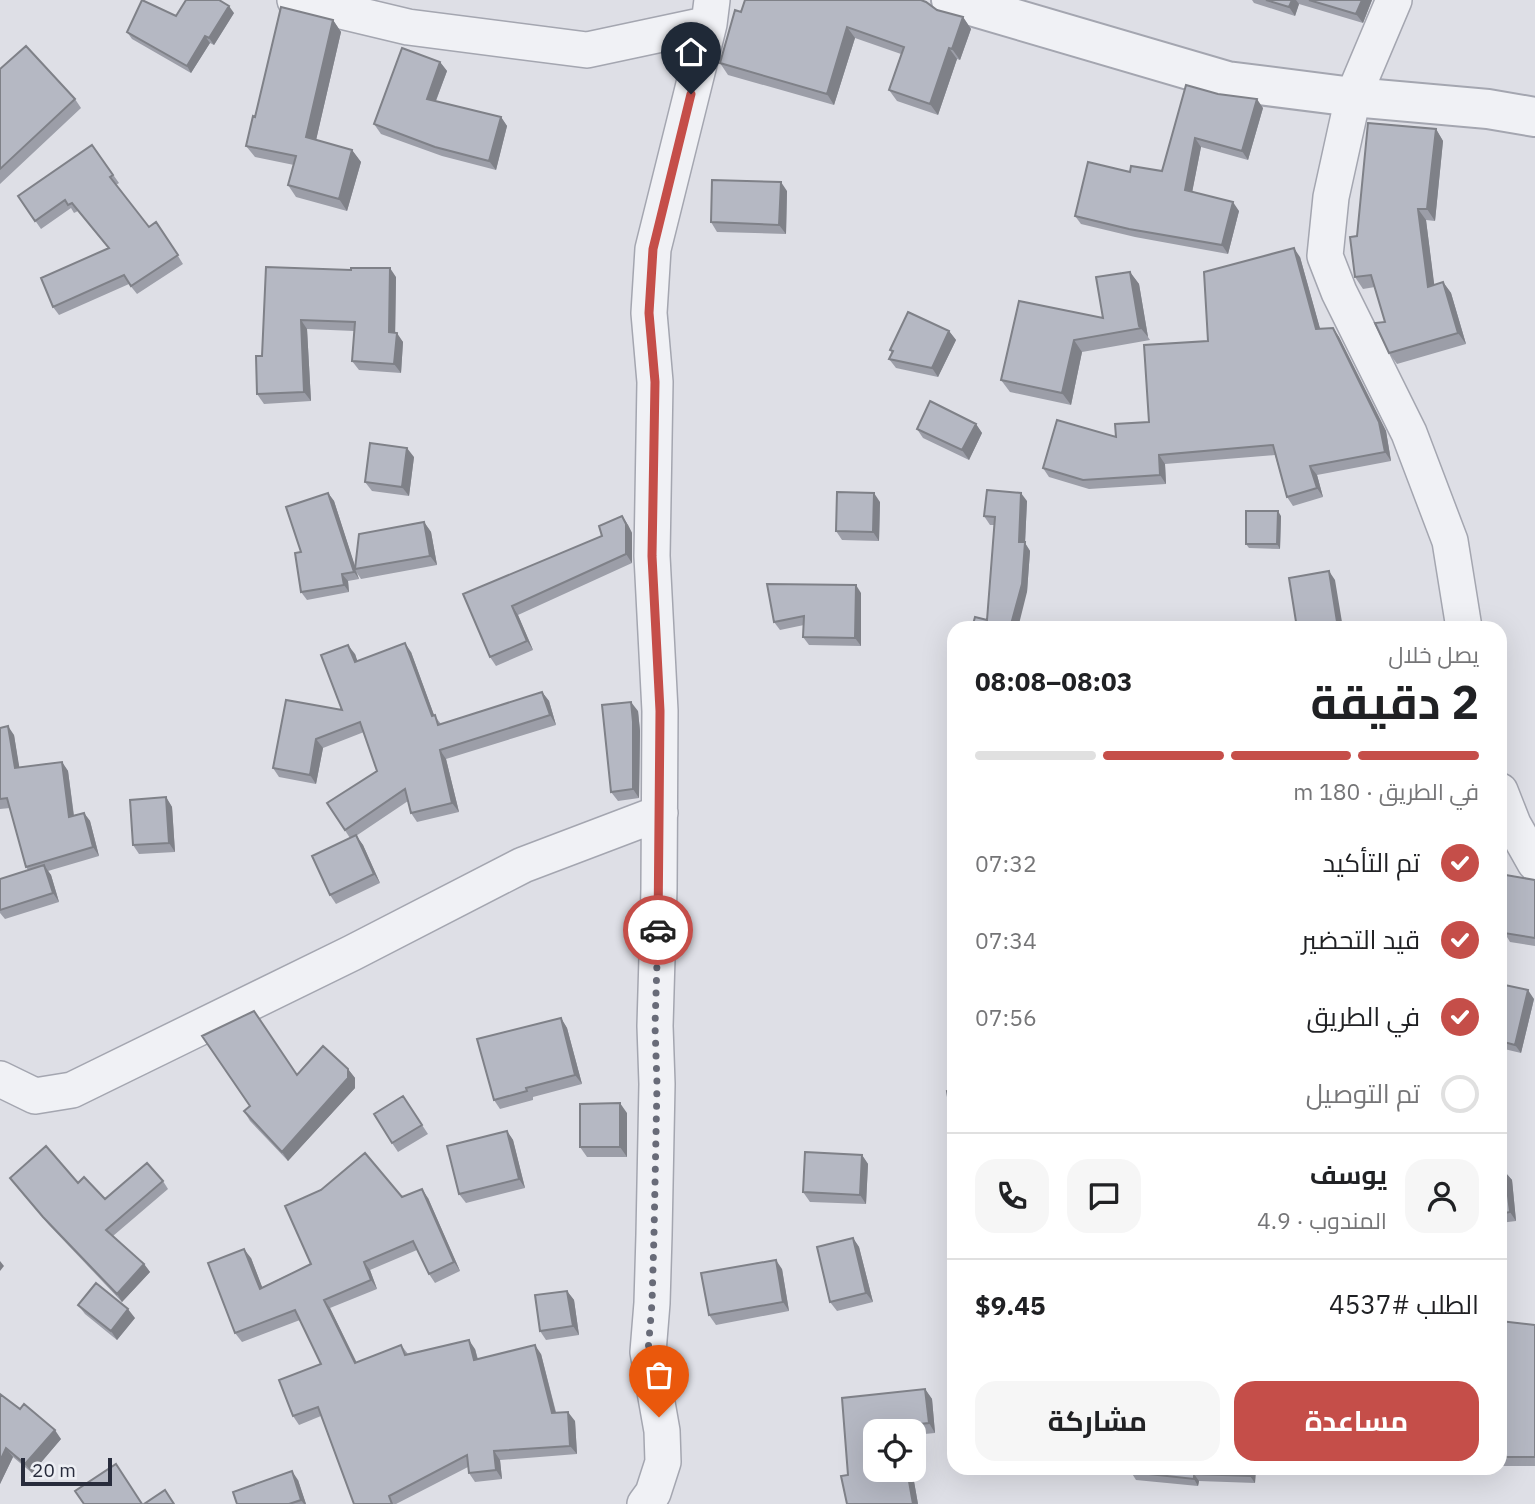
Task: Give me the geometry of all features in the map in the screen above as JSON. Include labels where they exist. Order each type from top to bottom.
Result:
[{"type":"street","points":[[295,0],[408,27],[587,50],[710,12]]},
{"type":"street","points":[[951,0],[1227,81],[1353,97],[1488,109],[1535,117]]},
{"type":"street","points":[[1394,0],[1353,97],[1331,197],[1325,256],[1339,292],[1409,433],[1441,517],[1450,541],[1463,621]]},
{"type":"street","points":[[645,1504],[653,1493],[663,1462],[662,1431],[648,1352],[654,1234],[660,813],[660,711],[652,556],[655,382],[649,313],[653,249],[710,12]]},
{"type":"street","points":[[1507,809],[1535,863]]},
{"type":"street","points":[[0,1079],[35,1096],[72,1090],[352,953],[523,865],[660,813]]},
{"type":"building","points":[[142,0],[176,16],[186,0],[219,0],[229,6],[209,38],[205,36],[187,66],[127,32]]},
{"type":"building","points":[[745,0],[921,0],[937,10],[963,17],[930,104],[889,90],[904,47],[847,27],[827,94],[720,63],[735,10],[741,12]]},
{"type":"building","points":[[1266,0],[1292,0],[1289,7]]},
{"type":"building","points":[[1309,0],[1362,0],[1356,14]]},
{"type":"building","points":[[281,7],[333,20],[306,137],[352,150],[339,199],[288,185],[296,156],[246,146]]},
{"type":"building","points":[[26,46],[75,99],[0,169],[0,69]]},
{"type":"building","points":[[402,48],[440,62],[427,99],[501,117],[489,161],[435,147],[374,124]]},
{"type":"building","points":[[1186,85],[1218,94],[1257,99],[1242,151],[1195,138],[1185,190],[1233,202],[1222,245],[1129,229],[1075,216],[1088,162],[1130,172],[1131,166],[1162,171]]},
{"type":"building","points":[[1368,123],[1436,129],[1427,209],[1418,209],[1428,287],[1443,282],[1458,333],[1389,353],[1375,323],[1385,322],[1371,275],[1355,277],[1350,237],[1357,236]]},
{"type":"building","points":[[92,145],[113,175],[110,177],[149,227],[156,222],[178,255],[131,286],[124,275],[53,307],[41,278],[109,248],[72,203],[68,205],[65,200],[35,221],[18,196]]},
{"type":"building","points":[[712,180],[781,182],[779,225],[711,222]]},
{"type":"building","points":[[1294,248],[1316,329],[1333,328],[1379,422],[1385,452],[1310,466],[1317,488],[1287,497],[1273,445],[1159,455],[1160,475],[1083,480],[1043,468],[1057,420],[1116,437],[1115,424],[1149,422],[1144,345],[1208,341],[1204,272]]},
{"type":"building","points":[[266,267],[351,270],[390,268],[389,332],[397,333],[394,364],[352,361],[355,322],[301,320],[304,392],[257,394],[256,356],[262,356]]},
{"type":"building","points":[[1130,272],[1139,326],[1142,328],[1074,340],[1062,393],[1001,380],[1019,301],[1103,318],[1096,277]]},
{"type":"building","points":[[908,312],[949,331],[932,368],[889,359],[893,351],[890,350]]},
{"type":"building","points":[[930,401],[976,424],[962,450],[917,429]]},
{"type":"building","points":[[370,443],[407,448],[402,487],[365,482]]},
{"type":"building","points":[[987,490],[1021,493],[1019,542],[1025,542],[1022,584],[1012,621],[974,621],[975,617],[987,620],[995,517],[984,516]]},
{"type":"building","points":[[837,492],[874,493],[873,532],[836,531]]},
{"type":"building","points":[[328,493],[354,572],[342,574],[344,585],[301,592],[295,553],[301,552],[286,507]]},
{"type":"building","points":[[1246,511],[1278,511],[1277,544],[1246,544]]},
{"type":"building","points":[[622,516],[626,524],[626,554],[512,606],[527,641],[490,657],[463,594],[602,536],[599,526]]},
{"type":"building","points":[[424,522],[430,556],[355,569],[359,534]]},
{"type":"building","points":[[1329,571],[1337,621],[1296,621],[1289,578]]},
{"type":"building","points":[[767,584],[856,585],[855,638],[803,637],[804,616],[774,622]]},
{"type":"building","points":[[405,643],[432,716],[435,715],[438,725],[542,692],[550,715],[440,750],[452,803],[411,813],[405,789],[345,830],[327,803],[377,771],[360,722],[316,739],[310,775],[273,768],[286,700],[342,710],[321,655],[348,645],[355,662]]},
{"type":"building","points":[[631,702],[633,789],[611,792],[602,705]]},
{"type":"building","points":[[8,726],[15,768],[62,762],[69,817],[84,813],[93,847],[26,867],[7,798],[0,799],[0,728]]},
{"type":"building","points":[[166,797],[169,843],[133,845],[130,800]]},
{"type":"building","points":[[356,835],[374,874],[330,895],[312,856]]},
{"type":"building","points":[[44,865],[53,893],[0,910],[0,879]]},
{"type":"building","points":[[1507,875],[1535,880],[1535,938],[1507,933]]},
{"type":"building","points":[[1507,986],[1528,990],[1515,1045],[1507,1043]]},
{"type":"building","points":[[254,1011],[297,1075],[323,1046],[348,1069],[348,1078],[282,1152],[244,1111],[250,1106],[202,1036]]},
{"type":"building","points":[[561,1018],[575,1075],[494,1100],[477,1039]]},
{"type":"building","points":[[403,1096],[422,1125],[392,1143],[374,1114]]},
{"type":"building","points":[[620,1103],[620,1147],[580,1147],[580,1104]]},
{"type":"building","points":[[507,1131],[519,1179],[459,1194],[447,1146]]},
{"type":"building","points":[[46,1146],[78,1183],[84,1177],[105,1199],[147,1163],[163,1181],[106,1230],[144,1264],[117,1294],[43,1217],[10,1178]]},
{"type":"building","points":[[805,1152],[862,1155],[860,1195],[803,1192]]},
{"type":"building","points":[[365,1153],[402,1197],[422,1189],[454,1262],[429,1274],[413,1241],[364,1262],[371,1280],[324,1300],[355,1363],[401,1345],[405,1355],[469,1340],[474,1360],[535,1345],[552,1413],[568,1412],[570,1446],[494,1451],[496,1470],[469,1473],[467,1455],[389,1496],[392,1504],[354,1504],[318,1407],[293,1416],[279,1380],[321,1364],[295,1310],[235,1333],[208,1263],[244,1249],[260,1289],[311,1264],[285,1206],[321,1190]]},
{"type":"building","points":[[1507,1188],[1510,1212],[1507,1213]]},
{"type":"building","points":[[853,1238],[866,1293],[830,1302],[817,1247]]},
{"type":"building","points":[[776,1260],[783,1302],[709,1315],[701,1273]]},
{"type":"building","points":[[96,1283],[128,1309],[111,1331],[78,1305]]},
{"type":"building","points":[[567,1291],[573,1326],[540,1331],[535,1295]]},
{"type":"building","points":[[1507,1322],[1535,1325],[1535,1457],[1507,1457]]},
{"type":"building","points":[[925,1389],[929,1423],[926,1423],[926,1419],[863,1419],[863,1482],[909,1482],[913,1504],[847,1504],[841,1476],[848,1475],[842,1398]]},
{"type":"building","points":[[0,1394],[20,1409],[24,1404],[55,1430],[25,1464],[6,1448],[0,1461]]},
{"type":"building","points":[[116,1464],[142,1504],[84,1504],[75,1491]]},
{"type":"building","points":[[292,1471],[301,1500],[289,1504],[237,1504],[233,1492]]},
{"type":"building","points":[[1158,1475],[1194,1475],[1194,1479]]},
{"type":"building","points":[[165,1490],[174,1504],[144,1504]]},
{"type":"way so far","points":[[658,930],[654,1234],[648,1352],[659,1417]]},
{"type":"route","points":[[658,930],[660,711],[652,556],[655,382],[649,313],[653,249],[691,94]]}]
